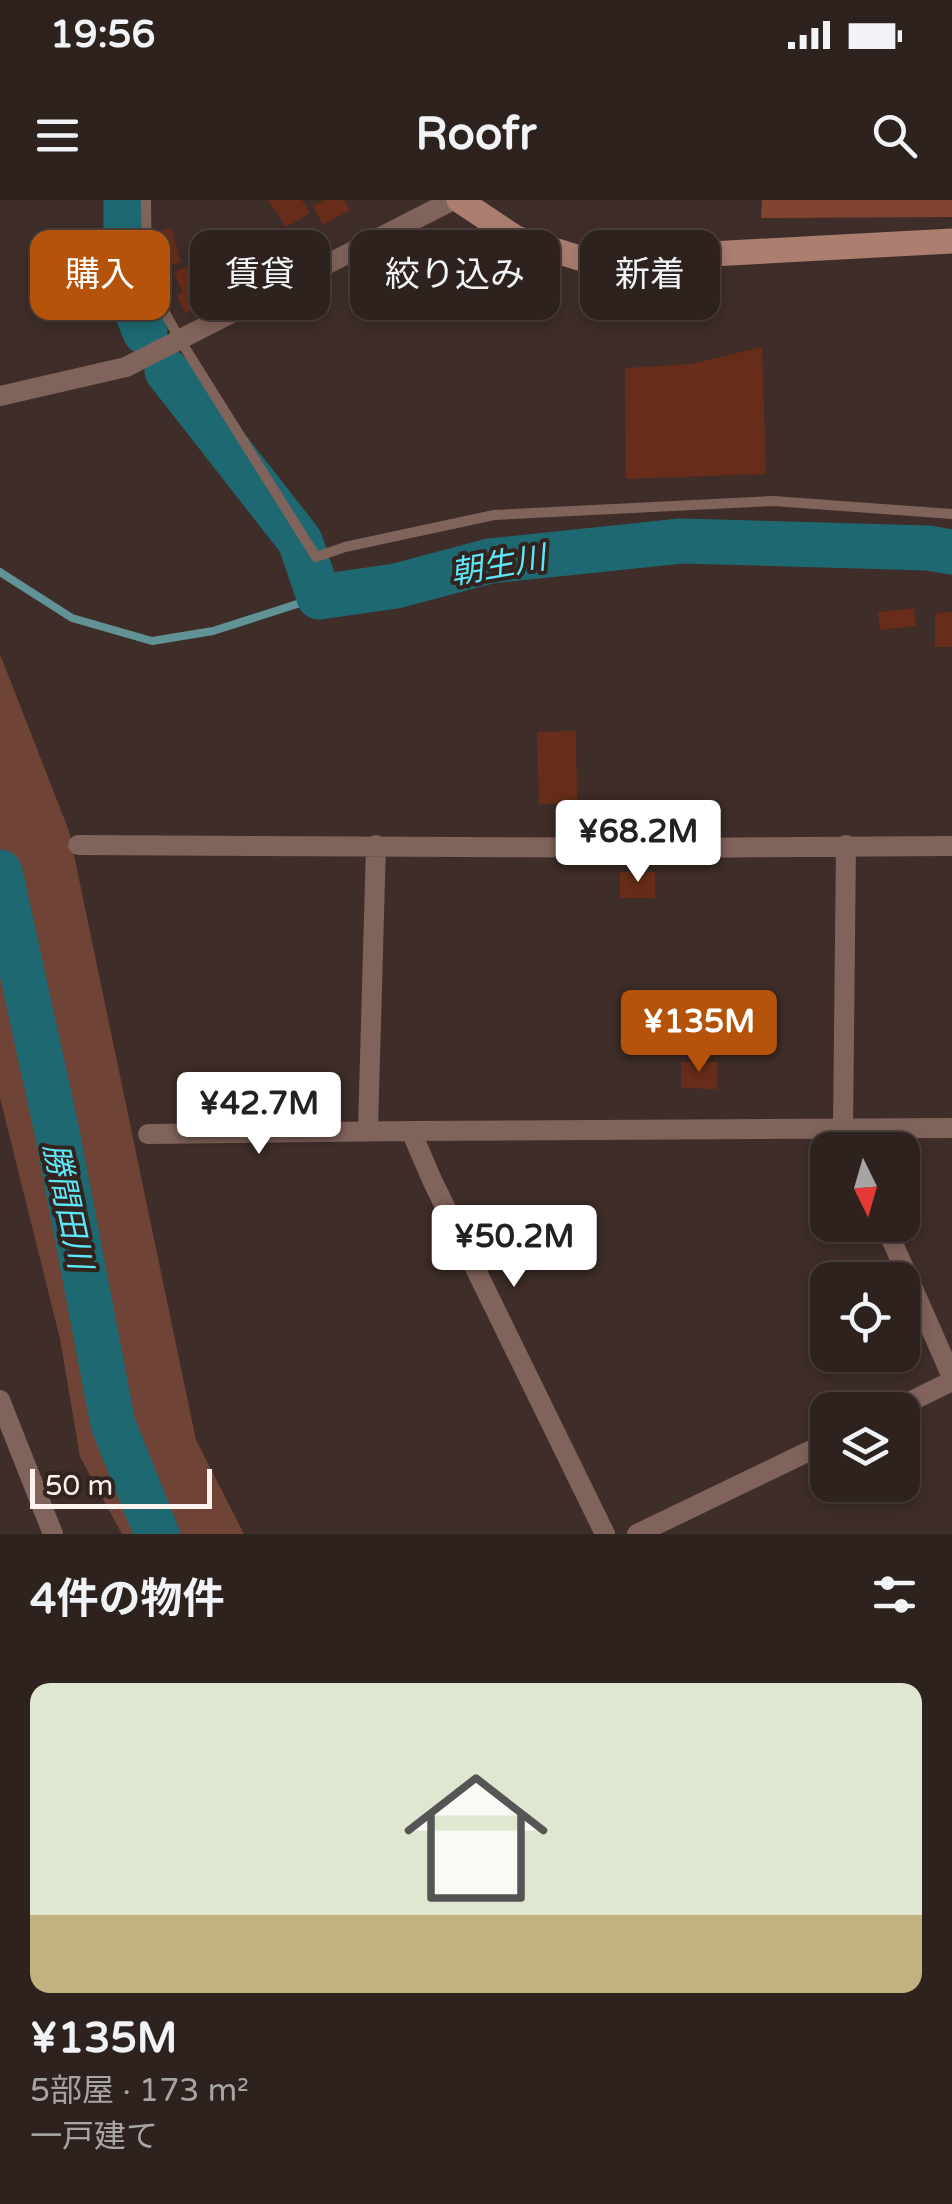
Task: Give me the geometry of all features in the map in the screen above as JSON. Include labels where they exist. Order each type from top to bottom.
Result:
[{"type":"street","points":[[0,396],[126,366],[456,200],[516,238],[579,258],[952,241]]},
{"type":"street","points":[[78,844],[952,846]]},
{"type":"street","points":[[368,1129],[376,845]]},
{"type":"street","points":[[844,1132],[846,845]]},
{"type":"street","points":[[148,1134],[368,1129],[952,1128]]},
{"type":"street","points":[[411,1131],[605,1534]]},
{"type":"street","points":[[892,1242],[952,1379],[920,1396]]},
{"type":"street","points":[[0,1400],[53,1534]]},
{"type":"street","points":[[637,1534],[810,1451]]},
{"type":"lane","points":[[146,200],[147,280],[180,340],[316,557],[494,515],[772,501],[952,514]]},
{"type":"shaded area","points":[[762,200],[952,200],[952,217],[761,218]]},
{"type":"shaded area","points":[[0,654],[69,831],[196,1440],[244,1534],[122,1534],[80,1457],[60,1339],[0,1098]]},
{"type":"building","points":[[268,200],[302,200],[310,213],[286,227]]},
{"type":"building","points":[[325,200],[344,200],[350,210],[323,225],[313,206]]},
{"type":"building","points":[[171,228],[181,262],[170,265],[170,230],[164,230]]},
{"type":"building","points":[[190,265],[190,311],[185,313],[177,295],[183,293],[174,272]]},
{"type":"building","points":[[762,347],[766,474],[626,479],[625,368],[692,364]]},
{"type":"building","points":[[914,608],[916,626],[880,630],[878,612]]},
{"type":"building","points":[[952,612],[952,647],[935,647],[935,613]]},
{"type":"building","points":[[576,731],[577,803],[539,804],[537,732]]},
{"type":"building","points":[[620,872],[655,872],[655,898],[620,898]]},
{"type":"building","points":[[622,992],[658,993],[657,1019],[622,1019]]},
{"type":"building","points":[[681,1062],[717,1062],[717,1089],[681,1088]]},
{"type":"waterway","name":"朝生川","points":[[126,200],[126,284],[145,332]]},
{"type":"waterway","name":"朝生川","points":[[167,371],[300,541],[319,597],[396,586],[490,561],[681,541],[928,548],[952,552]]},
{"type":"waterway","points":[[0,572],[72,618],[152,641],[213,631],[319,597]]},
{"type":"waterway","name":"勝間田川","points":[[0,872],[57,1132],[113,1424],[157,1534]]}]
